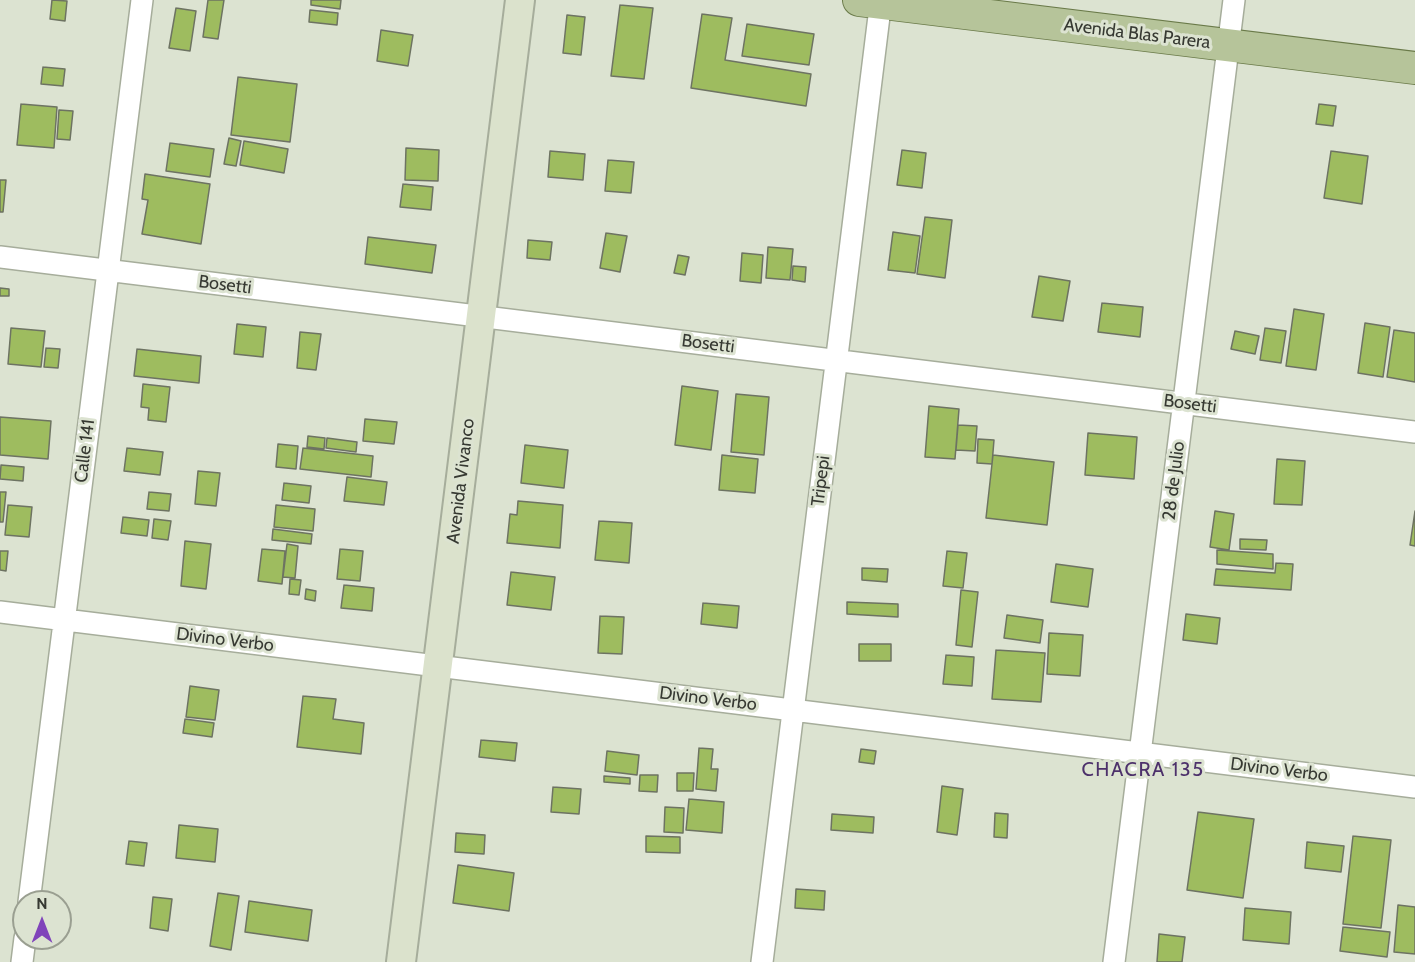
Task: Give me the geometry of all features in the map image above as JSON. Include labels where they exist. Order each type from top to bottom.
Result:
[{"type":"main road","name":"Avenida Blas Parera","points":[[873,1],[1415,68]]},
{"type":"street","name":"Calle 141","points":[[30,890],[142,0]]},
{"type":"street","name":"Avenida Vivanco","points":[[401,962],[520,0]]},
{"type":"street","name":"28 de Julio","points":[[1114,962],[1234,0]]},
{"type":"street","name":"Tripepi","points":[[762,962],[836,360],[873,1]]},
{"type":"street","name":"Bosetti","points":[[0,257],[1415,432]]},
{"type":"street","name":"Divino Verbo","points":[[0,612],[1415,787]]},
{"type":"building","points":[[52,0],[67,1],[65,21],[50,19]]},
{"type":"building","points":[[208,0],[224,0],[218,39],[203,37]]},
{"type":"building","points":[[311,0],[341,0],[340,9],[311,5]]},
{"type":"building","points":[[620,5],[653,8],[644,79],[611,76]]},
{"type":"building","points":[[176,8],[196,11],[190,51],[169,48]]},
{"type":"building","points":[[310,10],[338,13],[337,25],[309,22]]},
{"type":"building","points":[[702,14],[732,18],[725,60],[811,74],[806,106],[691,88]]},
{"type":"building","points":[[567,15],[585,17],[581,55],[563,53]]},
{"type":"building","points":[[747,24],[814,34],[809,65],[742,56]]},
{"type":"building","points":[[381,30],[413,35],[408,66],[377,61]]},
{"type":"building","points":[[43,67],[65,69],[63,86],[41,84]]},
{"type":"building","points":[[238,77],[297,84],[290,142],[231,135]]},
{"type":"building","points":[[21,104],[57,107],[54,148],[17,145]]},
{"type":"building","points":[[1319,104],[1336,106],[1333,126],[1316,124]]},
{"type":"building","points":[[59,110],[73,111],[70,140],[57,139]]},
{"type":"building","points":[[229,138],[241,141],[236,166],[224,164]]},
{"type":"building","points":[[244,141],[288,149],[284,173],[240,165]]},
{"type":"building","points":[[170,143],[214,149],[210,177],[166,171]]},
{"type":"building","points":[[406,148],[439,150],[438,181],[405,180]]},
{"type":"building","points":[[902,150],[926,153],[922,188],[897,185]]},
{"type":"building","points":[[550,151],[585,154],[583,180],[548,177]]},
{"type":"building","points":[[1331,151],[1368,156],[1362,204],[1324,198]]},
{"type":"building","points":[[608,160],[634,162],[631,193],[605,191]]},
{"type":"building","points":[[145,174],[210,184],[201,244],[142,234],[148,200],[142,199]]},
{"type":"building","points":[[0,180],[6,180],[3,212],[0,212]]},
{"type":"building","points":[[403,184],[433,187],[431,210],[400,207]]},
{"type":"building","points":[[925,217],[952,220],[945,278],[917,274]]},
{"type":"building","points":[[893,232],[920,236],[915,273],[888,270]]},
{"type":"building","points":[[606,233],[627,236],[620,272],[600,268]]},
{"type":"building","points":[[368,237],[436,245],[432,273],[365,264]]},
{"type":"building","points":[[528,240],[552,242],[550,260],[527,258]]},
{"type":"building","points":[[768,247],[793,249],[790,280],[766,278]]},
{"type":"building","points":[[742,253],[763,255],[761,283],[740,281]]},
{"type":"building","points":[[678,255],[689,257],[685,275],[674,273]]},
{"type":"building","points":[[793,266],[806,267],[805,282],[792,280]]},
{"type":"building","points":[[1039,276],[1070,281],[1063,321],[1032,317]]},
{"type":"building","points":[[0,288],[9,289],[9,296],[0,296]]},
{"type":"building","points":[[1102,303],[1143,307],[1140,337],[1098,332]]},
{"type":"building","points":[[1294,309],[1324,314],[1316,370],[1286,366]]},
{"type":"building","points":[[1365,323],[1390,327],[1383,377],[1358,373]]},
{"type":"building","points":[[237,324],[266,327],[263,357],[234,354]]},
{"type":"building","points":[[11,328],[45,331],[41,367],[8,364]]},
{"type":"building","points":[[1265,328],[1286,331],[1281,363],[1260,360]]},
{"type":"building","points":[[1394,330],[1415,333],[1415,382],[1387,377]]},
{"type":"building","points":[[1235,331],[1259,336],[1255,354],[1231,349]]},
{"type":"building","points":[[300,332],[321,334],[316,370],[297,368]]},
{"type":"building","points":[[46,348],[60,349],[58,368],[44,367]]},
{"type":"building","points":[[137,349],[201,356],[199,383],[134,376]]},
{"type":"building","points":[[143,384],[170,387],[166,422],[148,420],[149,408],[141,407]]},
{"type":"building","points":[[682,386],[718,391],[711,450],[675,445]]},
{"type":"building","points":[[736,394],[769,397],[764,455],[731,452]]},
{"type":"building","points":[[929,406],[959,409],[955,459],[925,457]]},
{"type":"building","points":[[0,417],[51,421],[48,459],[0,455]]},
{"type":"building","points":[[365,419],[397,422],[394,444],[363,441]]},
{"type":"building","points":[[958,425],[977,426],[975,451],[956,450]]},
{"type":"building","points":[[1088,433],[1137,437],[1134,479],[1085,475]]},
{"type":"building","points":[[308,436],[325,438],[324,449],[307,447]]},
{"type":"building","points":[[327,438],[357,442],[356,452],[326,448]]},
{"type":"building","points":[[978,439],[994,440],[992,464],[977,463]]},
{"type":"building","points":[[278,444],[298,446],[296,469],[276,467]]},
{"type":"building","points":[[525,445],[568,450],[564,488],[521,483]]},
{"type":"building","points":[[127,448],[163,452],[160,475],[124,471]]},
{"type":"building","points":[[303,448],[373,456],[371,477],[300,469]]},
{"type":"building","points":[[722,455],[758,459],[755,493],[719,490]]},
{"type":"building","points":[[993,455],[1054,462],[1047,525],[986,518]]},
{"type":"building","points":[[1277,459],[1305,461],[1302,505],[1274,504]]},
{"type":"building","points":[[1,465],[24,467],[23,481],[0,479]]},
{"type":"building","points":[[198,471],[220,473],[216,506],[195,504]]},
{"type":"building","points":[[347,477],[387,482],[384,505],[344,501]]},
{"type":"building","points":[[284,483],[311,486],[309,503],[282,500]]},
{"type":"building","points":[[0,492],[6,492],[3,522],[0,522]]},
{"type":"building","points":[[149,492],[171,494],[169,511],[147,509]]},
{"type":"building","points":[[518,501],[563,505],[560,548],[507,543],[510,514],[517,515]]},
{"type":"building","points":[[8,505],[32,507],[29,537],[5,535]]},
{"type":"building","points":[[276,505],[315,509],[313,531],[274,527]]},
{"type":"building","points":[[1215,511],[1234,514],[1229,550],[1210,547]]},
{"type":"building","points":[[1415,511],[1415,546],[1410,545]]},
{"type":"building","points":[[123,517],[149,520],[147,536],[121,533]]},
{"type":"building","points":[[154,519],[171,521],[168,540],[152,538]]},
{"type":"building","points":[[599,521],[632,523],[629,563],[595,560]]},
{"type":"building","points":[[273,529],[312,534],[311,544],[272,540]]},
{"type":"building","points":[[1240,539],[1267,540],[1266,550],[1240,549]]},
{"type":"building","points":[[185,541],[211,544],[206,589],[181,586]]},
{"type":"building","points":[[287,544],[298,546],[295,578],[283,577]]},
{"type":"building","points":[[262,549],[285,551],[282,584],[258,581]]},
{"type":"building","points":[[340,549],[363,551],[360,581],[337,579]]},
{"type":"building","points":[[1217,550],[1273,554],[1273,569],[1217,564]]},
{"type":"building","points":[[0,551],[8,551],[6,571],[0,570]]},
{"type":"building","points":[[947,551],[967,553],[963,588],[943,586]]},
{"type":"building","points":[[1276,563],[1293,564],[1291,590],[1214,585],[1216,569],[1275,573]]},
{"type":"building","points":[[1056,564],[1093,569],[1088,607],[1051,602]]},
{"type":"building","points":[[862,568],[888,569],[887,582],[862,580]]},
{"type":"building","points":[[511,572],[555,577],[551,610],[507,605]]},
{"type":"building","points":[[290,579],[301,580],[299,595],[289,594]]},
{"type":"building","points":[[344,585],[374,588],[372,611],[341,608]]},
{"type":"building","points":[[306,589],[316,591],[315,601],[305,599]]},
{"type":"building","points":[[961,590],[978,592],[972,647],[956,645]]},
{"type":"building","points":[[847,602],[898,604],[898,617],[847,614]]},
{"type":"building","points":[[703,603],[739,606],[737,628],[701,624]]},
{"type":"building","points":[[1186,614],[1220,618],[1217,644],[1183,640]]},
{"type":"building","points":[[1007,615],[1043,620],[1040,643],[1004,638]]},
{"type":"building","points":[[600,616],[624,617],[622,654],[598,653]]},
{"type":"building","points":[[1049,633],[1083,635],[1080,676],[1047,674]]},
{"type":"building","points":[[859,644],[891,644],[891,661],[859,661]]},
{"type":"building","points":[[996,650],[1045,653],[1041,702],[992,699]]},
{"type":"building","points":[[946,655],[974,657],[972,686],[943,684]]},
{"type":"building","points":[[190,686],[219,690],[215,720],[186,717]]},
{"type":"building","points":[[303,696],[336,699],[333,719],[364,723],[361,754],[297,747]]},
{"type":"building","points":[[185,719],[214,723],[212,737],[183,733]]},
{"type":"building","points":[[481,740],[517,743],[515,761],[479,757]]},
{"type":"building","points":[[699,748],[713,749],[711,769],[718,769],[716,791],[696,789]]},
{"type":"building","points":[[861,749],[876,751],[874,764],[859,762]]},
{"type":"building","points":[[607,751],[639,755],[637,775],[605,771]]},
{"type":"building","points":[[677,773],[694,773],[693,791],[677,791]]},
{"type":"building","points":[[640,775],[658,775],[657,792],[639,791]]},
{"type":"building","points":[[604,776],[630,778],[630,784],[604,782]]},
{"type":"building","points":[[942,786],[963,789],[957,835],[937,832]]},
{"type":"building","points":[[553,787],[581,789],[579,814],[551,812]]},
{"type":"building","points":[[689,799],[724,802],[722,833],[686,830]]},
{"type":"building","points":[[665,807],[684,808],[683,833],[664,832]]},
{"type":"building","points":[[1198,812],[1254,819],[1243,898],[1187,890]]},
{"type":"building","points":[[995,813],[1008,814],[1007,838],[994,837]]},
{"type":"building","points":[[832,814],[874,817],[873,833],[831,830]]},
{"type":"building","points":[[179,825],[218,829],[215,862],[176,858]]},
{"type":"building","points":[[456,833],[485,835],[484,854],[455,852]]},
{"type":"building","points":[[646,836],[680,837],[680,853],[646,852]]},
{"type":"building","points":[[1353,836],[1391,840],[1381,928],[1343,924]]},
{"type":"building","points":[[129,841],[147,843],[144,866],[126,864]]},
{"type":"building","points":[[1307,842],[1344,846],[1341,872],[1305,868]]},
{"type":"building","points":[[458,865],[514,873],[509,911],[453,903]]},
{"type":"building","points":[[796,889],[825,891],[824,910],[795,908]]},
{"type":"building","points":[[218,893],[239,896],[231,950],[210,946]]},
{"type":"building","points":[[153,897],[172,899],[168,931],[150,928]]},
{"type":"building","points":[[249,901],[312,910],[308,941],[245,932]]},
{"type":"building","points":[[1398,905],[1415,907],[1415,954],[1394,952]]},
{"type":"building","points":[[1245,908],[1291,912],[1289,944],[1243,940]]},
{"type":"building","points":[[1343,927],[1390,932],[1387,957],[1340,951]]},
{"type":"building","points":[[1159,934],[1185,937],[1182,962],[1157,962]]},
{"type":"district","name":"CHACRA 135","points":[[1143,770]]}]
